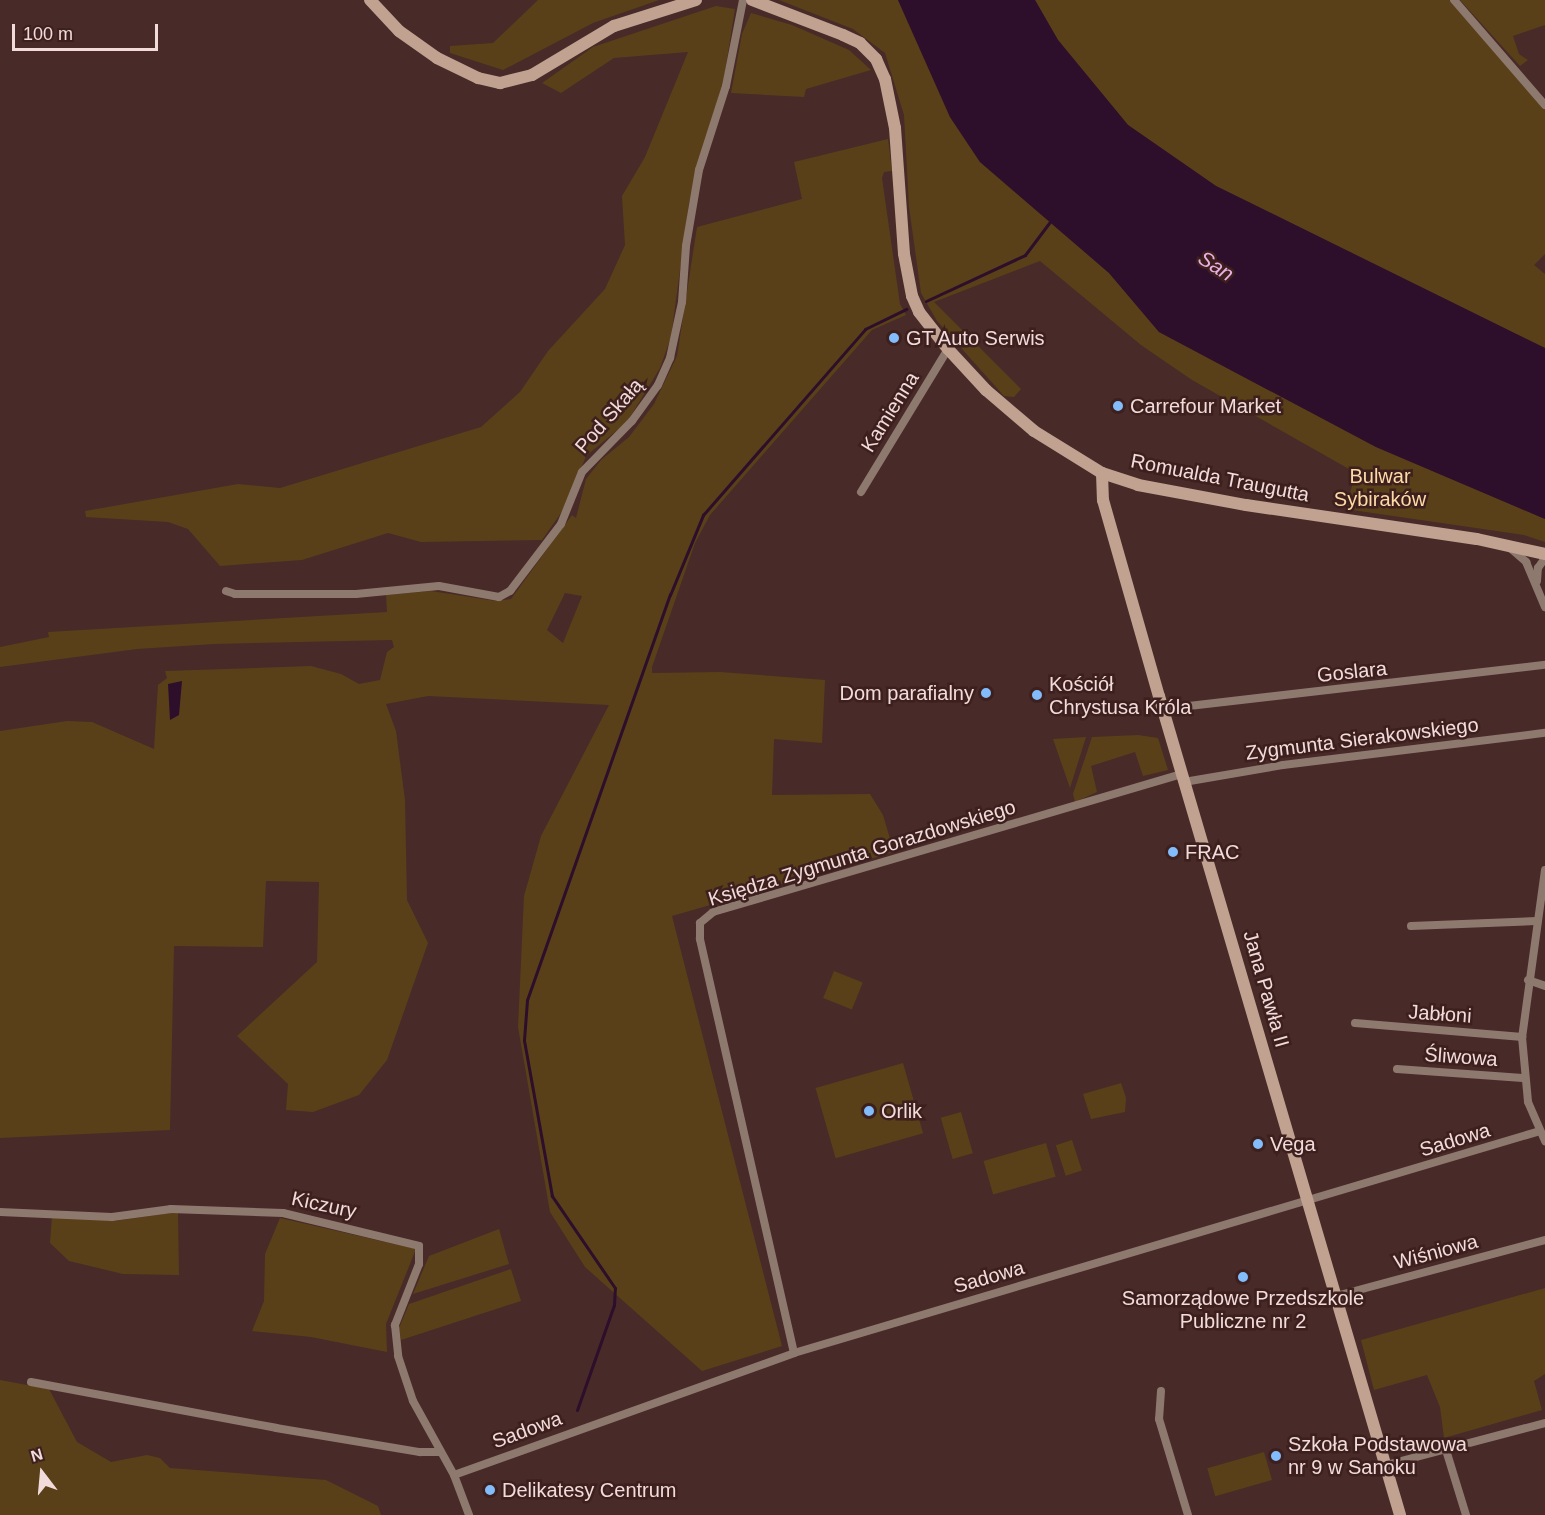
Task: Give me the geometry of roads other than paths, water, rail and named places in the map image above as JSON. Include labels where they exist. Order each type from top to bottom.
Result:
[{"type":"street","points":[[370,0],[399,30],[437,58],[478,78],[500,83],[532,75],[614,26],[696,0]]},
{"type":"street","name":"Pod Skałą","points":[[226,591],[235,594],[356,594],[439,586],[499,597],[510,591],[561,524],[582,472],[632,421],[658,385],[670,358],[682,303],[686,246],[699,170],[726,86],[743,0]]},
{"type":"street","name":"Romualda Traugutta","points":[[752,0],[787,10],[851,39],[876,59],[885,80],[895,128],[908,278],[920,312],[948,350],[1016,417],[1102,473],[1138,485],[1246,505],[1506,544],[1545,556],[1538,568],[1537,582]]},
{"type":"street","points":[[1454,0],[1545,105]]},
{"type":"street","name":"Kamienna","points":[[861,492],[948,350]]},
{"type":"street","name":"Jana Pawła II","points":[[1102,473],[1103,500],[1400,1515]]},
{"type":"street","points":[[1506,544],[1526,562],[1537,582],[1545,607]]},
{"type":"street","name":"Goslara","points":[[1163,709],[1545,665]]},
{"type":"street","name":"Zygmunta Sierakowskiego","points":[[1183,778],[1545,733]]},
{"type":"street","name":"Księdza Zygmunta Gorazdowskiego","points":[[794,1353],[700,939],[700,923],[713,912],[1183,778]]},
{"type":"street","points":[[1543,1137],[1523,1078],[1522,1036],[1545,870]]},
{"type":"street","points":[[1411,926],[1537,921]]},
{"type":"street","points":[[1528,980],[1545,986]]},
{"type":"street","name":"Jabłoni","points":[[1355,1023],[1522,1036]]},
{"type":"street","name":"Śliwowa","points":[[1397,1069],[1523,1078]]},
{"type":"street","name":"Sadowa","points":[[454,1475],[794,1353],[1308,1200],[1543,1137]]},
{"type":"street","name":"Kiczury","points":[[0,1212],[112,1217],[171,1209],[283,1213],[414,1243],[422,1251],[421,1258],[397,1316],[394,1335],[404,1379],[439,1452],[454,1475],[469,1515]]},
{"type":"street","name":"Wiśniowa","points":[[1336,1296],[1545,1240]]},
{"type":"street","points":[[31,1382],[287,1430],[420,1452],[439,1452]]},
{"type":"street","points":[[1161,1391],[1159,1419],[1188,1515]]},
{"type":"street","points":[[1386,1465],[1545,1423]]},
{"type":"street","points":[[1446,1450],[1466,1515]]},
{"type":"water","name":"San","points":[[898,0],[1035,0],[1058,40],[1128,125],[1216,186],[1545,348],[1545,519],[1376,447],[1159,332],[1109,273],[980,162],[950,117]]},
{"type":"water","points":[[182,681],[179,715],[170,720],[168,684]]},
{"type":"waterway","points":[[926,301],[1025,255],[1052,219]]},
{"type":"waterway","points":[[577,1410],[614,1305],[615,1288],[552,1196],[524,1040],[527,1000],[670,595],[703,515],[865,329],[906,309]]},
{"type":"place","name":"GT Auto Serwis","points":[[894,338]]},
{"type":"place","name":"Carrefour Market","points":[[1118,406]]},
{"type":"place","name":"Dom parafialny","points":[[986,693]]},
{"type":"place","name":"Kościół Chrystusa Króla","points":[[1037,695]]},
{"type":"place","name":"FRAC","points":[[1173,852]]},
{"type":"place","name":"Orlik","points":[[869,1111]]},
{"type":"place","name":"Vega","points":[[1258,1144]]},
{"type":"place","name":"Samorządowe Przedszkole Publiczne nr 2","points":[[1243,1277]]},
{"type":"place","name":"Szkoła Podstawowa nr 9 w Sanoku","points":[[1276,1456]]},
{"type":"place","name":"Delikatesy Centrum","points":[[490,1490]]},
{"type":"park label","name":"Bulwar Sybiraków","points":[[1380,488]]}]
